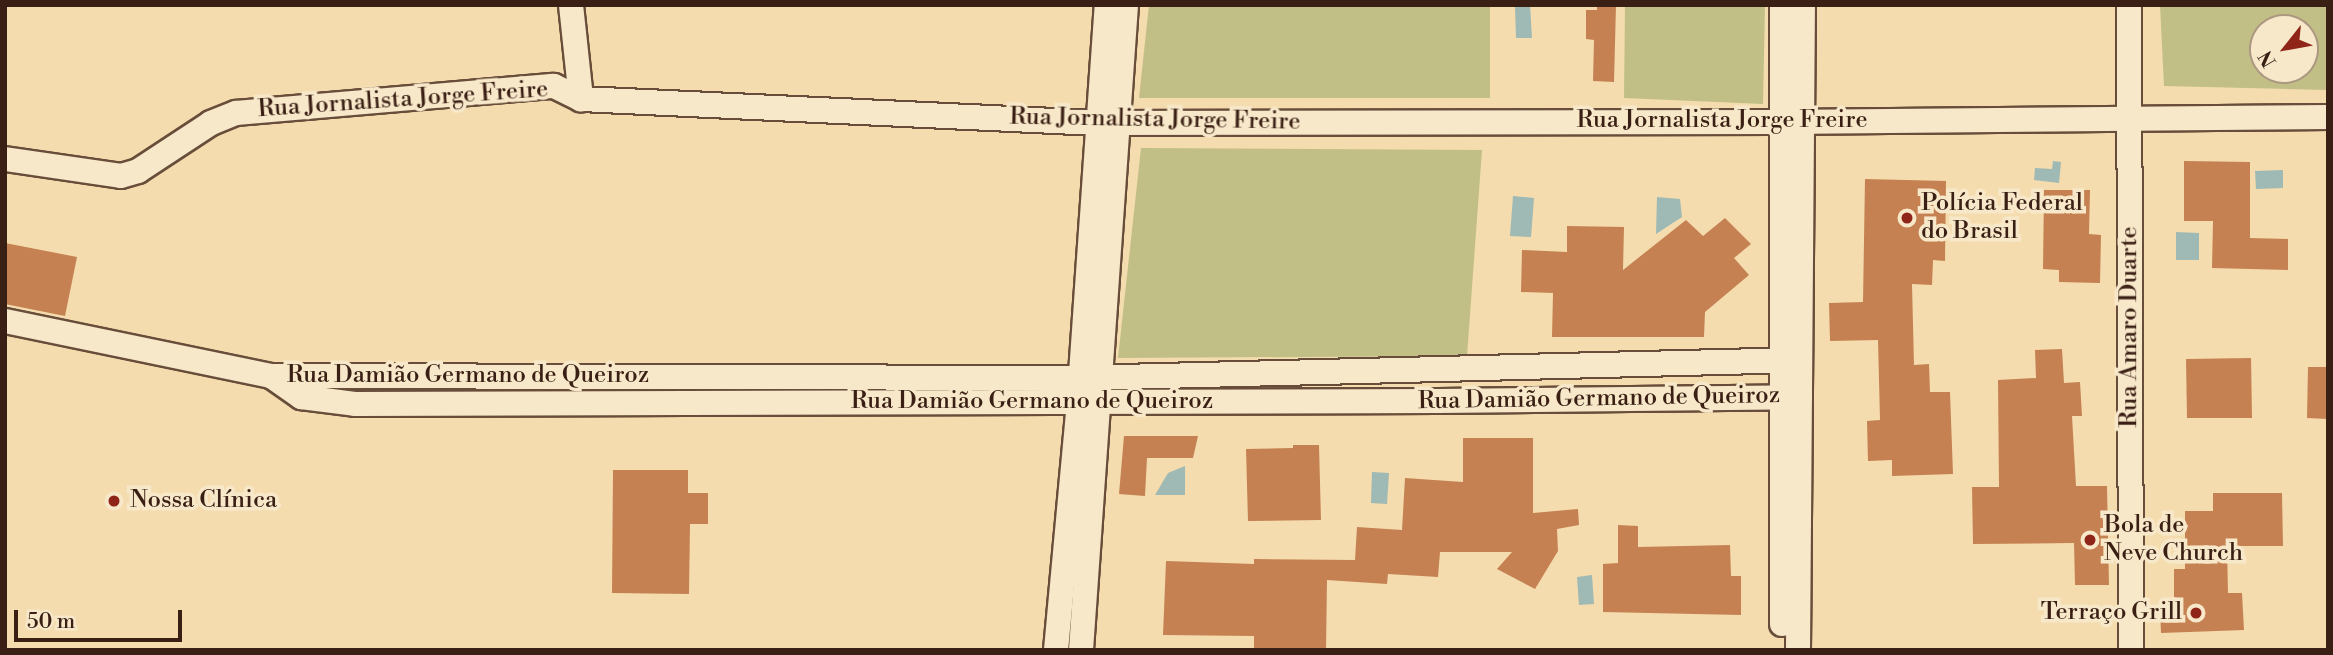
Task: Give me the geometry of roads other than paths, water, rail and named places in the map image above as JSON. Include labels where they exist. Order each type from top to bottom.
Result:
[{"type":"street","points":[[570,5],[581,99]]},
{"type":"street","points":[[1107,5],[1108,122]]},
{"type":"street","points":[[1081,650],[1088,390],[1108,122],[1126,5]]},
{"type":"street","points":[[1782,5],[1792,122]]},
{"type":"street","points":[[1782,650],[1790,397],[1792,122],[1803,5]]},
{"type":"street","name":"Rua Amaro Duarte","points":[[2129,5],[2131,650]]},
{"type":"street","name":"Rua Jornalista Jorge Freire","points":[[5,159],[121,176],[138,171],[211,123],[236,113],[554,86],[581,99],[1108,122],[1792,122],[2328,117]]},
{"type":"street","name":"Rua Damião Germano de Queiroz","points":[[5,321],[271,376],[702,375],[1438,401],[1790,397]]},
{"type":"street","name":"Rua Damião Germano de Queiroz","points":[[271,376],[301,397],[355,404],[702,402],[1088,390],[1790,360]]},
{"type":"street","points":[[702,375],[702,402]]},
{"type":"street","points":[[1056,650],[1088,390]]},
{"type":"street","points":[[1790,397],[1798,650]]},
{"type":"water","points":[[1515,5],[1530,5],[1532,38],[1516,38]]},
{"type":"water","points":[[2053,161],[2061,162],[2059,183],[2034,180],[2035,168],[2052,169]]},
{"type":"water","points":[[2283,170],[2283,188],[2256,189],[2255,171]]},
{"type":"water","points":[[1513,196],[1534,198],[1531,237],[1510,236]]},
{"type":"water","points":[[1657,197],[1680,199],[1682,217],[1656,234]]},
{"type":"water","points":[[2176,232],[2199,233],[2199,260],[2176,260]]},
{"type":"water","points":[[1185,466],[1185,495],[1155,495],[1168,473]]},
{"type":"water","points":[[1372,472],[1389,473],[1387,504],[1371,503]]},
{"type":"water","points":[[1592,575],[1594,604],[1579,605],[1577,577]]},
{"type":"place","name":"Polícia Federal do Brasil","points":[[1907,218]]},
{"type":"place","name":"Nossa Clínica","points":[[114,501]]},
{"type":"place","name":"Bola de Neve Church","points":[[2090,540]]},
{"type":"place","name":"Terraço Grill","points":[[2196,613]]}]
